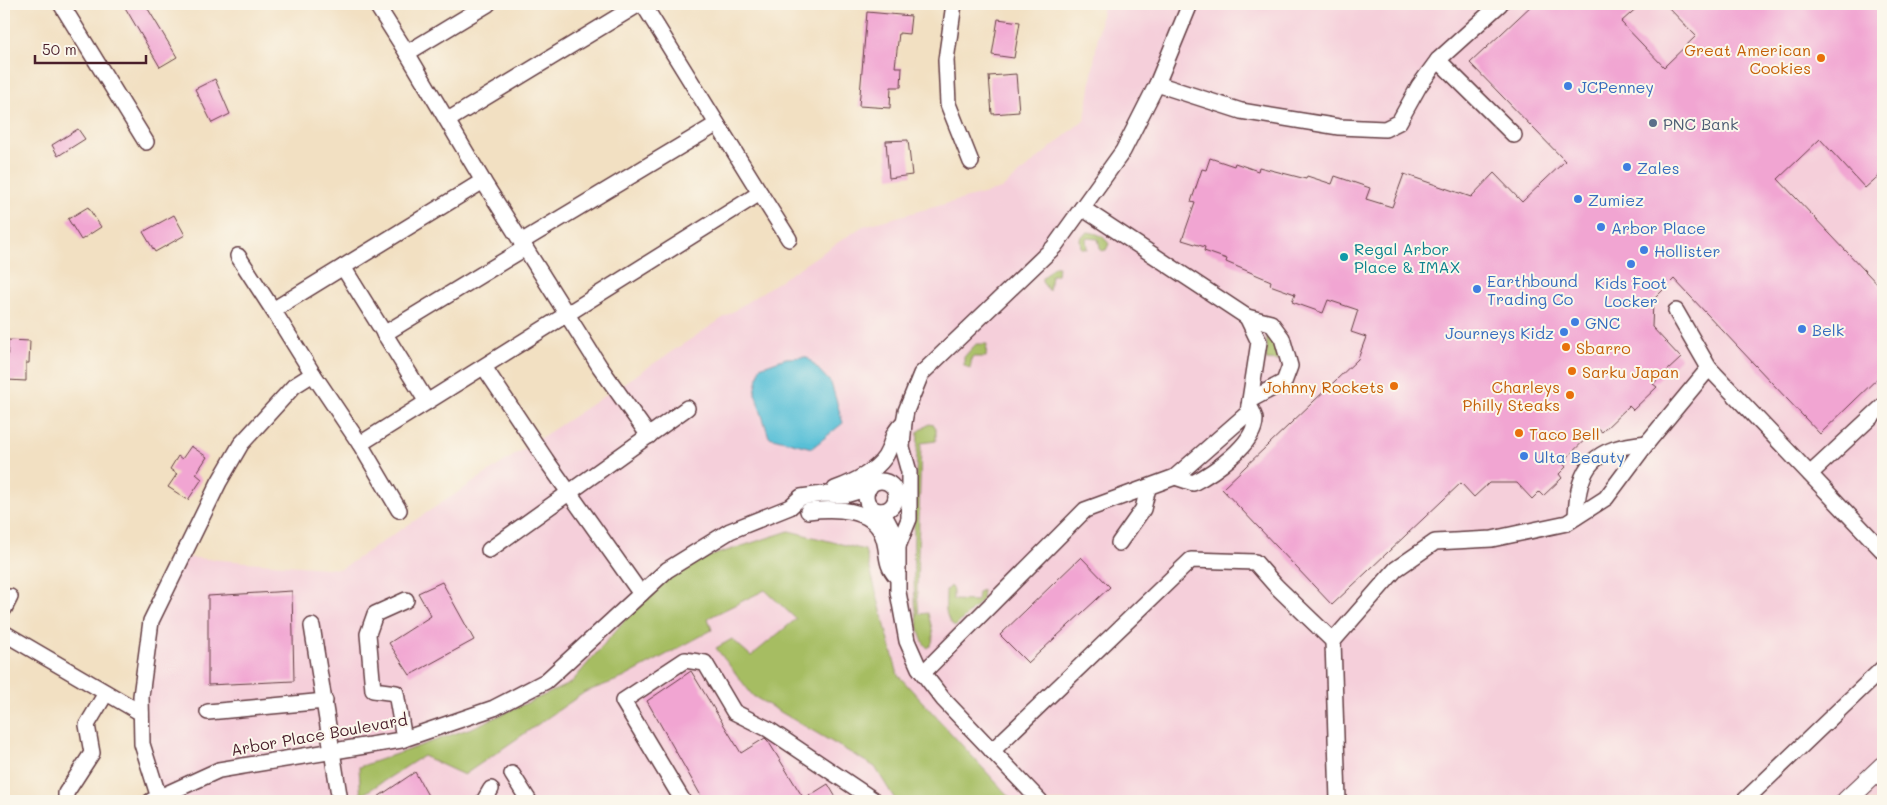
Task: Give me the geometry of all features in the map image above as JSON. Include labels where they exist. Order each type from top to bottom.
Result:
[{"type":"main road","points":[[1846,801],[1883,766]]},
{"type":"street","points":[[61,4],[146,142]]},
{"type":"street","points":[[376,4],[448,120],[483,181],[600,367],[649,436]]},
{"type":"street","points":[[407,53],[488,4]]},
{"type":"street","points":[[448,120],[639,4]]},
{"type":"street","points":[[643,4],[789,239]]},
{"type":"street","points":[[954,4],[946,60],[948,104],[970,162]]},
{"type":"street","points":[[898,546],[909,519],[909,472],[902,447],[904,422],[906,411],[921,374],[1054,247],[1123,151],[1157,84],[1190,4]]},
{"type":"street","points":[[1157,84],[1241,111],[1339,127],[1385,129],[1399,122],[1419,86],[1438,60],[1500,4]]},
{"type":"street","points":[[1438,60],[1514,135]]},
{"type":"street","points":[[384,334],[717,124]]},
{"type":"street","points":[[273,310],[483,181]]},
{"type":"street","points":[[360,444],[760,193]]},
{"type":"street","points":[[1082,208],[1247,317],[1271,323],[1282,338],[1290,366],[1284,382],[1250,402]]},
{"type":"street","points":[[238,256],[360,444],[399,510]]},
{"type":"street","points":[[343,267],[427,402]]},
{"type":"street","points":[[1676,311],[1709,368],[1883,551]]},
{"type":"street","points":[[923,673],[1085,510],[1175,477],[1248,413],[1259,342],[1247,317]]},
{"type":"street","points":[[484,366],[641,594]]},
{"type":"street","points":[[1338,801],[1333,641],[1396,569],[1435,542],[1492,539],[1567,523],[1606,498],[1647,443],[1709,368]]},
{"type":"street","points":[[157,800],[142,744],[141,696],[151,621],[241,444],[294,386],[313,374]]},
{"type":"street","points":[[1175,477],[1193,483],[1216,472],[1252,434],[1255,419],[1250,402]]},
{"type":"street","points":[[1810,474],[1883,406]]},
{"type":"street","points":[[489,550],[687,408]]},
{"type":"street","points":[[823,494],[867,475],[885,456],[894,430],[904,422]]},
{"type":"street","points":[[1576,517],[1580,481],[1598,457],[1610,449],[1623,445],[1647,443]]},
{"type":"street","points":[[902,447],[866,497],[909,519]]},
{"type":"street","points":[[895,488],[909,472]]},
{"type":"street","points":[[808,511],[825,503],[881,506],[897,496],[895,488],[888,482],[874,484]]},
{"type":"street","name":"Arbor Place Boulevard","points":[[157,800],[219,770],[404,739],[494,708],[546,681],[666,570],[730,531],[790,507],[801,497],[823,494],[845,495],[874,484]]},
{"type":"street","points":[[1119,543],[1143,509],[1148,488]]},
{"type":"street","points":[[881,506],[898,546],[898,592],[907,641],[923,673],[942,699],[1040,801]]},
{"type":"street","points":[[790,507],[808,511],[831,508],[852,512],[869,519],[883,534],[889,567],[898,573]]},
{"type":"street","points":[[992,751],[1190,560],[1254,562],[1333,641]]},
{"type":"street","points":[[404,739],[396,693],[373,690],[368,634],[375,614],[406,600]]},
{"type":"street","points":[[312,626],[340,801]]},
{"type":"street","points":[[4,634],[141,713]]},
{"type":"street","points":[[683,801],[623,700],[685,660],[705,663],[734,712],[768,729],[875,801]]},
{"type":"street","points":[[1744,801],[1883,668]]},
{"type":"street","points":[[66,801],[66,793],[92,753],[87,725],[106,693]]},
{"type":"street","points":[[208,712],[324,701]]},
{"type":"street","points":[[512,774],[530,801]]},
{"type":"shaded area","name":"Arbor Place","points":[[1103,4],[1883,4],[1883,801],[151,801],[141,696],[151,621],[182,557],[341,569],[863,226],[1001,189],[1085,119]]},
{"type":"green space","points":[[1088,232],[1097,234],[1105,239],[1109,244],[1106,250],[1101,251],[1098,239],[1086,238],[1087,249],[1081,248],[1080,238]]},
{"type":"green space","points":[[1054,266],[1058,266],[1057,275],[1051,275],[1049,291],[1042,282],[1042,278]]},
{"type":"green space","points":[[1271,333],[1280,359],[1278,361],[1266,360],[1267,334]]},
{"type":"green space","points":[[976,344],[987,344],[986,357],[972,357],[970,369],[964,365],[964,357]]},
{"type":"green space","points":[[929,424],[934,425],[936,428],[936,441],[921,443],[917,592],[919,614],[928,613],[933,636],[931,645],[928,648],[921,636],[916,613],[914,511],[918,432]]},
{"type":"green space","points":[[789,531],[865,550],[898,675],[1013,801],[896,801],[875,767],[753,696],[716,648],[732,639],[751,656],[796,619],[765,590],[708,618],[712,630],[623,678],[585,692],[464,775],[423,756],[362,795],[363,801],[361,801],[359,767],[474,727],[571,683],[667,570]]},
{"type":"green space","points":[[950,586],[953,590],[953,600],[977,601],[978,592],[983,590],[982,600],[955,627],[951,623],[946,610],[946,590]]},
{"type":"water","points":[[807,357],[831,383],[843,423],[812,448],[769,437],[755,393],[760,367],[786,358]]},
{"type":"building","points":[[123,4],[145,4],[177,57],[160,67]]},
{"type":"building","points":[[1533,4],[1641,4],[1621,22],[1664,67],[1696,36],[1665,4],[1883,4],[1883,172],[1865,188],[1820,139],[1778,179],[1883,290],[1883,373],[1820,434],[1674,279],[1653,300],[1652,327],[1681,358],[1653,384],[1657,387],[1633,410],[1629,406],[1602,432],[1597,428],[1562,462],[1566,467],[1559,474],[1562,478],[1543,496],[1539,492],[1532,499],[1517,483],[1489,483],[1474,497],[1461,483],[1332,605],[1222,489],[1358,359],[1366,337],[1351,332],[1358,310],[1328,300],[1323,313],[1292,302],[1295,294],[1270,285],[1271,281],[1226,262],[1227,259],[1204,251],[1205,247],[1182,240],[1195,203],[1191,202],[1202,169],[1206,170],[1210,158],[1234,166],[1235,163],[1258,171],[1259,167],[1306,179],[1307,176],[1332,184],[1335,176],[1370,188],[1366,199],[1392,207],[1404,174],[1471,197],[1494,173],[1522,202],[1565,161],[1470,63]]},
{"type":"building","points":[[867,12],[911,16],[909,34],[899,33],[895,67],[902,67],[901,87],[891,87],[890,108],[859,106]]},
{"type":"building","points":[[998,19],[1020,22],[1014,58],[992,55]]},
{"type":"building","points":[[1016,74],[1019,112],[992,114],[989,76]]},
{"type":"building","points":[[215,79],[230,114],[212,123],[195,89]]},
{"type":"building","points":[[78,129],[85,139],[58,156],[52,145]]},
{"type":"building","points":[[908,140],[912,175],[889,178],[886,141]]},
{"type":"building","points":[[88,207],[101,227],[81,240],[68,219]]},
{"type":"building","points":[[174,215],[185,235],[155,252],[143,232]]},
{"type":"building","points":[[8,340],[30,341],[29,363],[26,363],[26,381],[7,380]]},
{"type":"building","points":[[191,446],[207,457],[196,474],[202,479],[188,500],[168,487],[177,474],[170,469],[178,456],[182,459]]},
{"type":"building","points":[[1081,557],[1110,587],[1028,663],[1000,635]]},
{"type":"building","points":[[442,582],[474,640],[410,675],[389,643],[431,616],[418,593]]},
{"type":"building","points":[[292,591],[294,681],[208,685],[208,596]]},
{"type":"building","points":[[691,671],[741,753],[765,738],[804,799],[828,784],[838,801],[704,801],[647,701]]},
{"type":"building","points":[[415,772],[431,801],[372,801]]},
{"type":"place","name":"Great American Cookies","points":[[1821,58]]},
{"type":"place","name":"JCPenney","points":[[1568,86]]},
{"type":"place","name":"PNC Bank","points":[[1653,123]]},
{"type":"place","name":"Zales","points":[[1627,167]]},
{"type":"place","name":"Zumiez","points":[[1578,199]]},
{"type":"place","name":"Arbor Place","points":[[1601,227]]},
{"type":"place","name":"Hollister","points":[[1644,250]]},
{"type":"place","name":"Regal Arbor Place & IMAX","points":[[1344,257]]},
{"type":"place","name":"Kids Foot Locker","points":[[1631,264]]},
{"type":"place","name":"Earthbound Trading Co","points":[[1477,289]]},
{"type":"place","name":"GNC","points":[[1575,322]]},
{"type":"place","name":"Belk","points":[[1802,329]]},
{"type":"place","name":"Journeys Kidz","points":[[1564,332]]},
{"type":"place","name":"Sbarro","points":[[1566,347]]},
{"type":"place","name":"Sarku Japan","points":[[1572,371]]},
{"type":"place","name":"Johnny Rockets","points":[[1394,386]]},
{"type":"place","name":"Charleys Philly Steaks","points":[[1570,395]]},
{"type":"place","name":"Taco Bell","points":[[1519,433]]},
{"type":"place","name":"Ulta Beauty","points":[[1524,456]]}]
